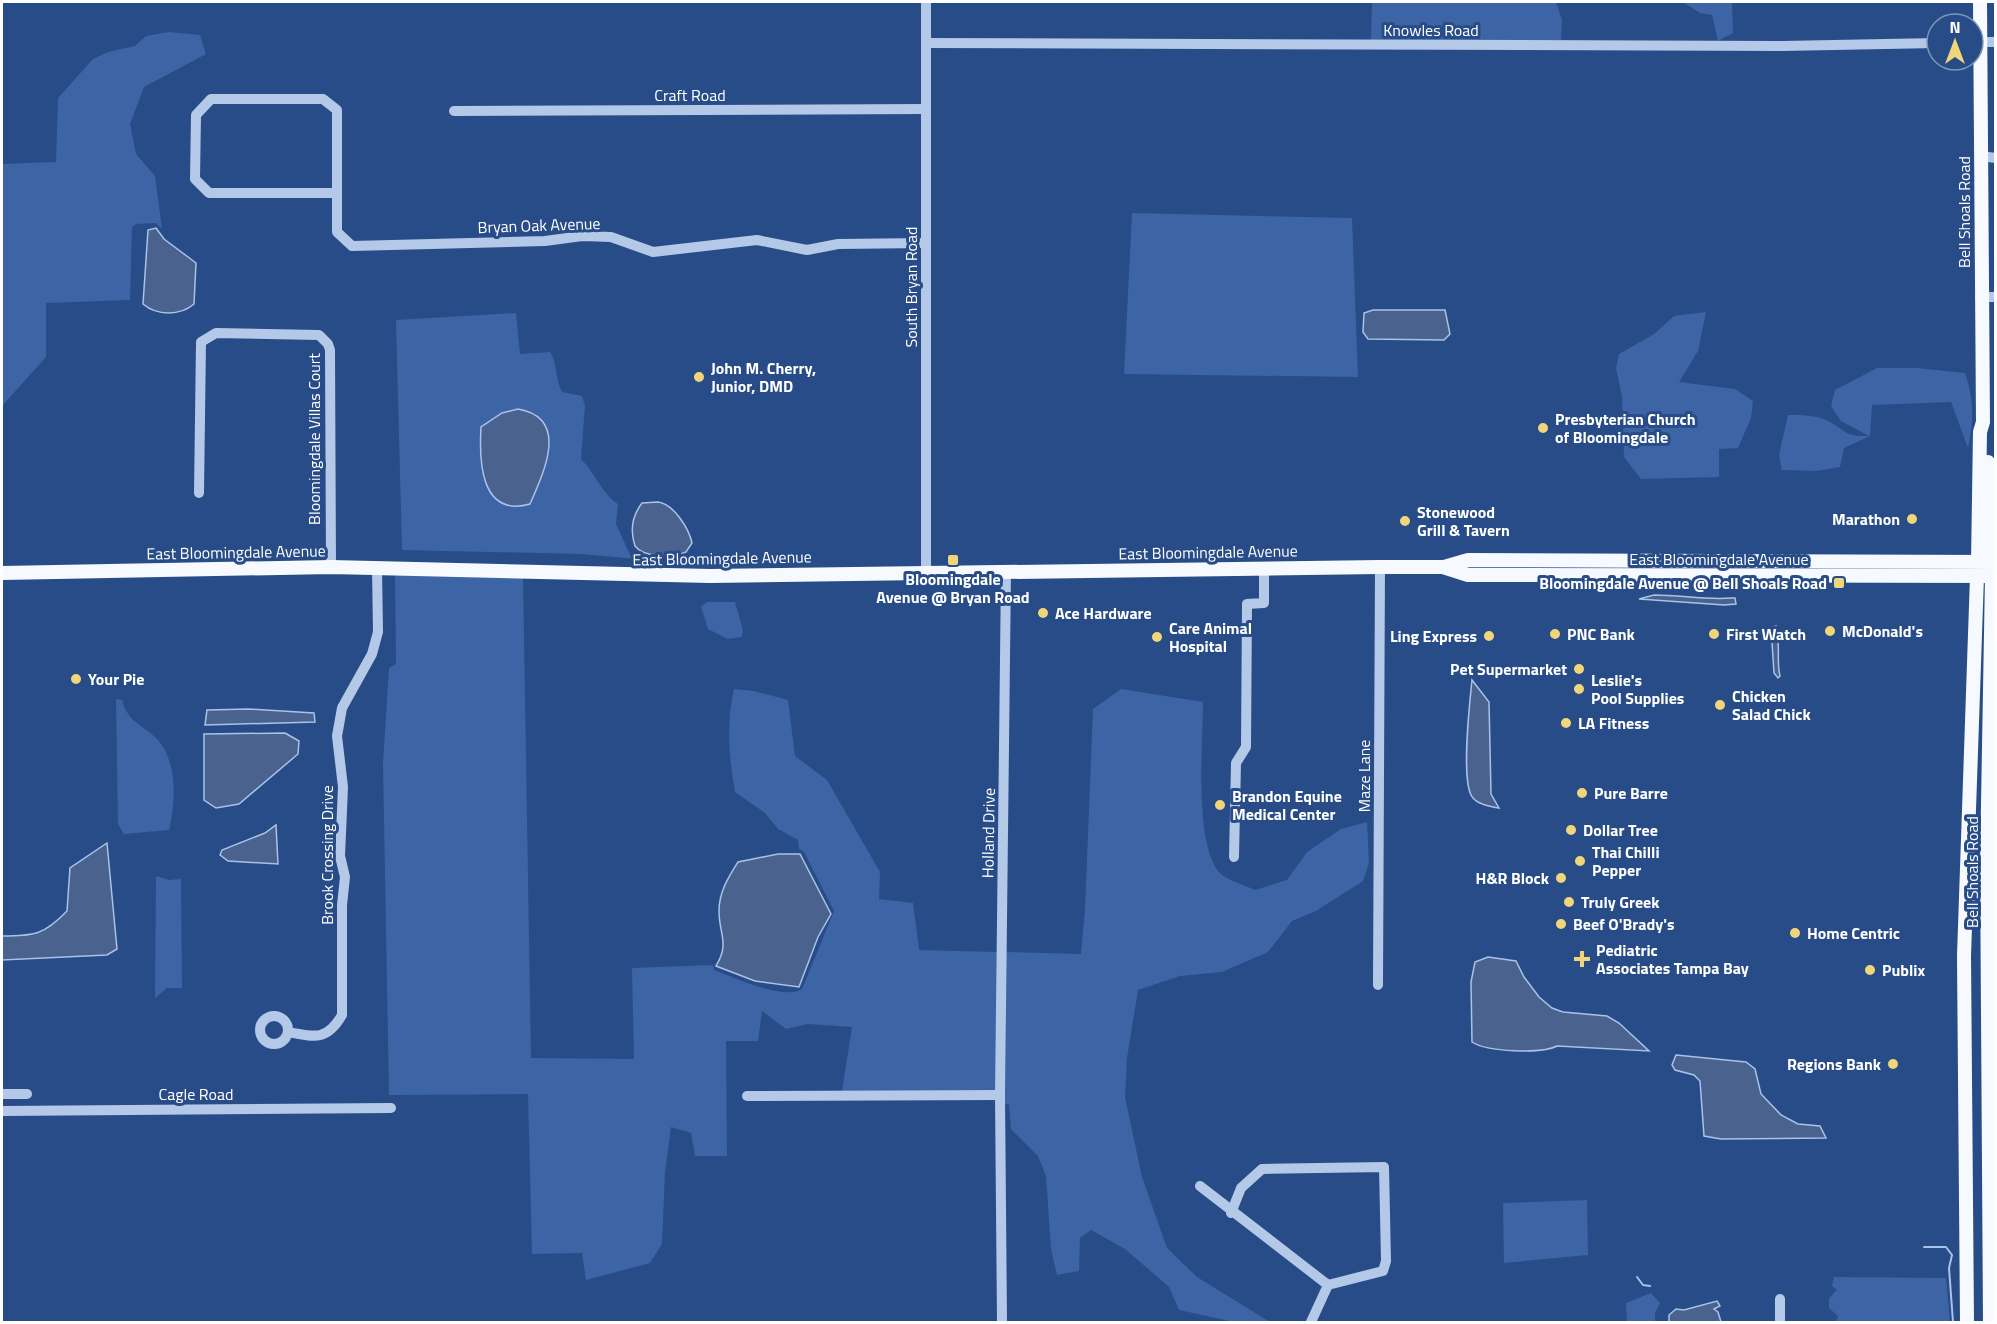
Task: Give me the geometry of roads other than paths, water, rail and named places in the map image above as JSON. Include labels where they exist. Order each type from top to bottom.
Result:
[{"type":"main road","name":"Bell Shoals Road","points":[[1981,72],[1991,156],[1980,297],[1983,422],[1987,431],[1988,561]]},
{"type":"main road","name":"East Bloomingdale Avenue","points":[[2,573],[332,567],[621,576],[1263,567],[1443,567],[1468,560],[1988,561]]},
{"type":"main road","name":"East Bloomingdale Avenue","points":[[1443,567],[1468,575],[1994,576]]},
{"type":"main road","name":"Bell Shoals Road","points":[[1967,1323],[1964,1095],[1966,899],[1977,576]]},
{"type":"main road","name":"Bell Shoals Road","points":[[1990,1323],[1994,576]]},
{"type":"street","name":"South Bryan Road","points":[[926,2],[926,572]]},
{"type":"street","name":"Knowles Road","points":[[926,43],[1782,46],[1925,43]]},
{"type":"street","name":"Bryan Oak Avenue","points":[[338,193],[209,193],[195,179],[196,115],[211,99],[323,99],[337,110],[338,193],[338,232],[352,246],[545,241],[582,236],[611,237],[653,252],[757,240],[807,250],[838,244],[926,243]]},
{"type":"street","name":"Craft Road","points":[[454,111],[926,109]]},
{"type":"street","points":[[1980,297],[1995,297]]},
{"type":"street","name":"Bloomingdale Villas Court","points":[[199,493],[201,342],[216,333],[319,334],[330,350],[332,567]]},
{"type":"street","name":"Bell Shoals Road","points":[[1977,576],[1988,561]]},
{"type":"street","name":"Bell Shoals Road","points":[[1988,561],[1994,576]]},
{"type":"street","points":[[1234,857],[1236,763],[1246,747],[1247,604],[1264,603],[1263,567]]},
{"type":"street","name":"Maze Lane","points":[[1378,984],[1380,567]]},
{"type":"street","name":"Brook Crossing Drive","points":[[288,1032],[321,1036],[335,1028],[342,1015],[342,905],[345,877],[340,856],[344,787],[337,736],[342,708],[372,654],[378,632],[377,568]]},
{"type":"street","name":"Holland Drive","points":[[1002,1323],[1000,1095],[1006,571]]},
{"type":"street","points":[[1966,899],[1992,890]]},
{"type":"street","points":[[2,1094],[27,1094]]},
{"type":"street","points":[[747,1096],[1000,1095]]},
{"type":"street","name":"Cagle Road","points":[[2,1111],[392,1108]]},
{"type":"street","points":[[1231,1213],[1241,1188],[1262,1168],[1384,1167],[1386,1261],[1383,1271],[1328,1285]]},
{"type":"street","points":[[1200,1186],[1231,1213],[1328,1285]]},
{"type":"street","points":[[1311,1323],[1328,1285]]},
{"type":"street","points":[[1779,1299],[1780,1323]]},
{"type":"waterway","points":[[1924,1247],[1946,1247],[1952,1255],[1949,1268],[1953,1322]]},
{"type":"waterway","points":[[1637,1277],[1643,1285],[1650,1286]]},
{"type":"place","name":"John M. Cherry, Junior, DMD","points":[[699,377]]},
{"type":"place","name":"Presbyterian Church of Bloomingdale","points":[[1543,428]]},
{"type":"place","name":"Marathon","points":[[1912,519]]},
{"type":"place","name":"Stonewood Grill & Tavern","points":[[1405,521]]},
{"type":"place","name":"Bloomingdale Avenue @ Bryan Road","points":[[953,560]]},
{"type":"place","name":"Bloomingdale Avenue @ Bell Shoals Road","points":[[1839,583]]},
{"type":"place","name":"Ace Hardware","points":[[1043,613]]},
{"type":"place","name":"McDonald's","points":[[1830,631]]},
{"type":"place","name":"PNC Bank","points":[[1555,634]]},
{"type":"place","name":"First Watch","points":[[1714,634]]},
{"type":"place","name":"Ling Express","points":[[1489,636]]},
{"type":"place","name":"Care Animal Hospital","points":[[1157,637]]},
{"type":"place","name":"Pet Supermarket","points":[[1579,669]]},
{"type":"place","name":"Your Pie","points":[[76,679]]},
{"type":"place","name":"Leslie's Pool Supplies","points":[[1579,689]]},
{"type":"place","name":"Chicken Salad Chick","points":[[1720,705]]},
{"type":"place","name":"LA Fitness","points":[[1566,723]]},
{"type":"place","name":"Pure Barre","points":[[1582,793]]},
{"type":"place","name":"Brandon Equine Medical Center","points":[[1220,805]]},
{"type":"place","name":"Dollar Tree","points":[[1571,830]]},
{"type":"place","name":"Thai Chilli Pepper","points":[[1580,861]]},
{"type":"place","name":"H&R Block","points":[[1561,878]]},
{"type":"place","name":"Truly Greek","points":[[1569,902]]},
{"type":"place","name":"Beef O'Brady's","points":[[1561,924]]},
{"type":"place","name":"Home Centric","points":[[1795,933]]},
{"type":"place","name":"Pediatric Associates Tampa Bay","points":[[1582,959]]},
{"type":"place","name":"Publix","points":[[1870,970]]},
{"type":"place","name":"Regions Bank","points":[[1893,1064]]}]
